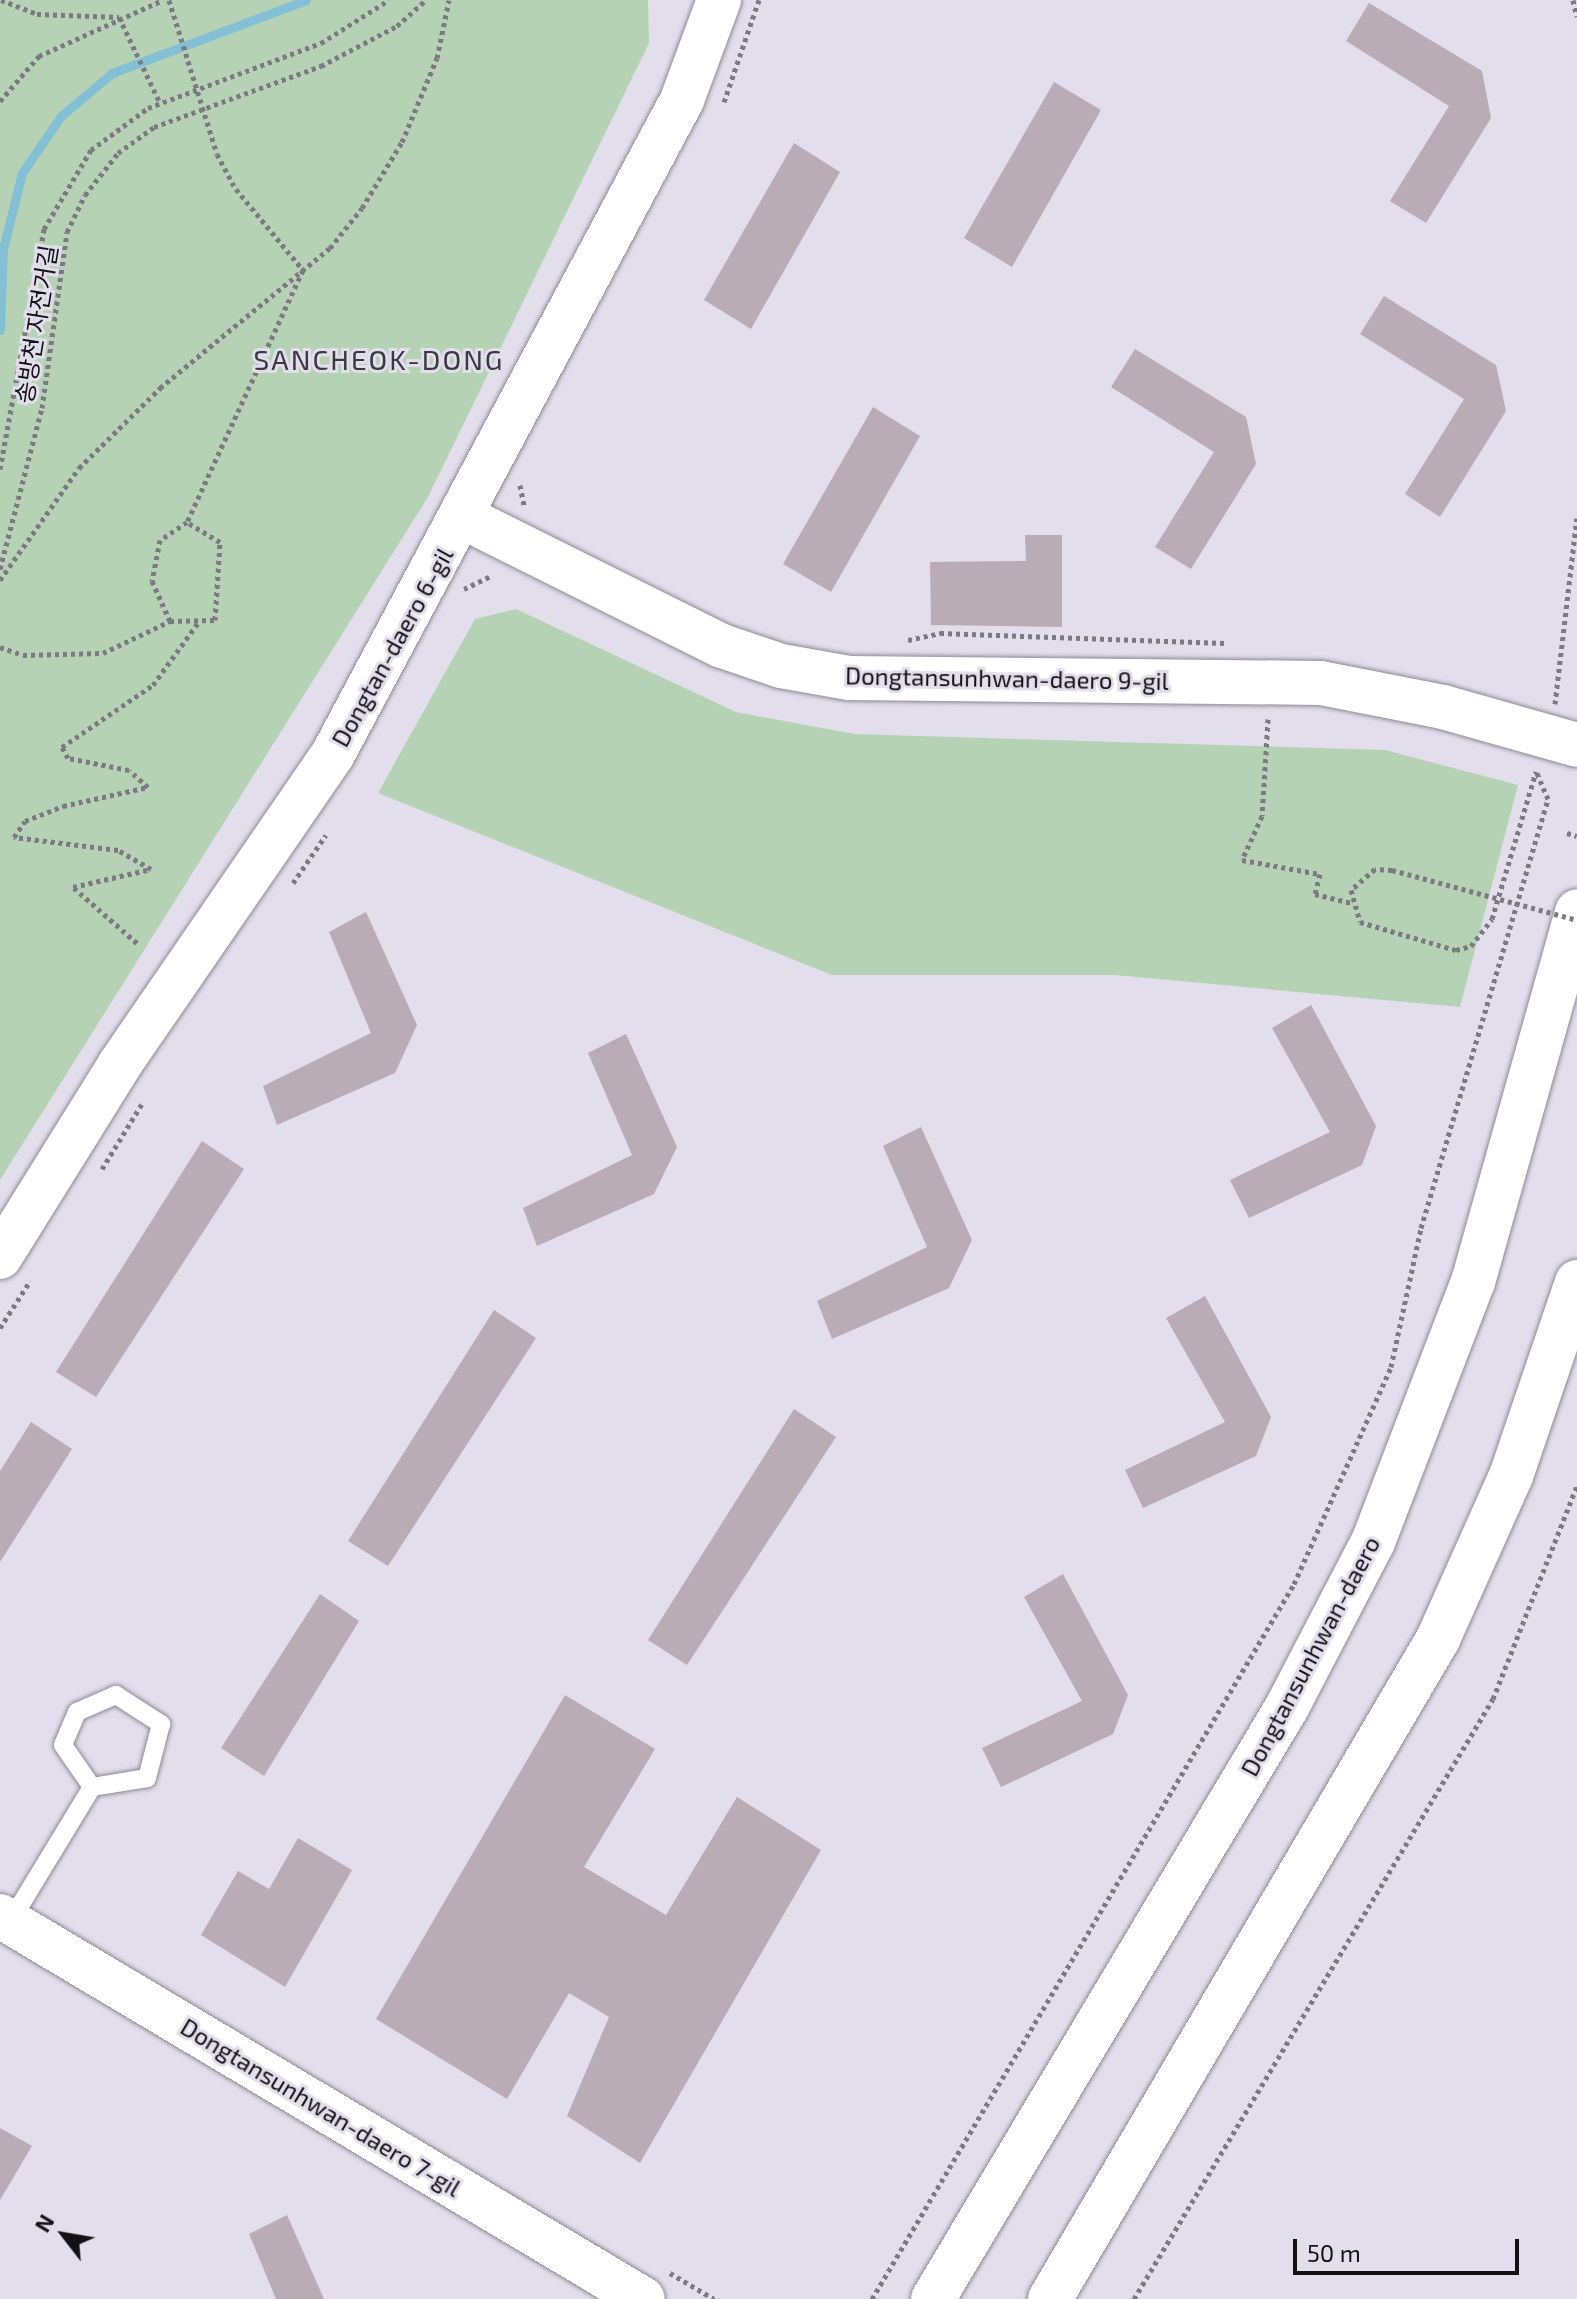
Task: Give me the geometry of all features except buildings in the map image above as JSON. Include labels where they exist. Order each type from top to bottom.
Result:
[{"type":"street","name":"Dongtan-daero 6-gil","points":[[17,1267],[120,1064],[316,783],[463,517],[682,100],[719,0]]},
{"type":"street","name":"Dongtansunhwan-daero 9-gil","points":[[463,517],[722,646],[781,666],[849,678],[1321,683],[1443,707],[1577,745]]},
{"type":"street","name":"Dongtansunhwan-daero","points":[[933,2299],[1287,1707],[1373,1542],[1473,1282],[1577,911]]},
{"type":"street","points":[[1050,2299],[1438,1639],[1511,1476],[1577,1282]]},
{"type":"street","name":"Dongtansunhwan-daero 7-gil","points":[[5,1919],[643,2299]]},
{"type":"lane","points":[[5,1919],[92,1787],[147,1778],[161,1724],[116,1695],[77,1712],[63,1745],[92,1787]]},
{"type":"path","points":[[1,0],[37,14],[119,17]]},
{"type":"path","points":[[0,101],[39,56],[119,17],[166,0],[201,111],[236,189],[303,270]]},
{"type":"path","points":[[0,469],[44,229],[91,150],[160,103],[321,43],[389,0]]},
{"type":"path","name":"송방천 자전거길","points":[[0,569],[42,408],[67,232],[118,153],[154,127],[364,46],[426,0]]},
{"type":"path","points":[[0,580],[79,468],[160,388],[303,270],[362,208],[402,142],[437,58],[449,0]]},
{"type":"path","points":[[721,105],[759,0]]},
{"type":"path","points":[[1573,0],[1577,17]]},
{"type":"path","points":[[119,17],[160,103]]},
{"type":"path","points":[[170,621],[152,581],[160,540],[187,522],[303,270]]},
{"type":"path","points":[[520,481],[529,515]]},
{"type":"path","points":[[1540,701],[1555,705],[1577,518]]},
{"type":"path","points":[[0,647],[23,655],[103,653],[170,621],[215,620],[220,542],[187,522]]},
{"type":"path","points":[[457,603],[477,577],[499,576]]},
{"type":"path","points":[[137,943],[73,887],[151,869],[118,850],[14,837],[25,821],[63,806],[148,787],[129,770],[68,758],[62,747],[153,685],[200,620]]},
{"type":"path","points":[[902,642],[940,633],[1241,645]]},
{"type":"path","points":[[1252,715],[1284,717]]},
{"type":"path","points":[[1268,716],[1262,816],[1242,860],[1320,874],[1315,894],[1352,903]]},
{"type":"path","points":[[1521,767],[1536,771]]},
{"type":"path","points":[[1536,771],[1492,919],[1471,946],[1456,950],[1384,931],[1360,922],[1352,903],[1359,879],[1375,869],[1392,870],[1577,920]]},
{"type":"path","points":[[872,2299],[1294,1584],[1391,1367],[1421,1228],[1548,799],[1536,771]]},
{"type":"path","points":[[283,898],[335,821]]},
{"type":"path","points":[[1567,833],[1577,836]]},
{"type":"path","points":[[92,1185],[148,1094]]},
{"type":"path","points":[[0,1328],[17,1267]]},
{"type":"path","points":[[1134,2299],[1493,1699],[1577,1486]]},
{"type":"green space","points":[[0,0],[648,0],[649,43],[428,497],[0,1180]]},
{"type":"green space","points":[[516,609],[736,712],[854,734],[1385,750],[1518,785],[1460,1007],[1115,975],[832,975],[378,793],[475,619]]},
{"type":"waterway","points":[[0,330],[3,249],[22,173],[61,116],[112,73],[306,0]]},
{"type":"district","name":"SANCHEOK-DONG","points":[[379,359]]}]
